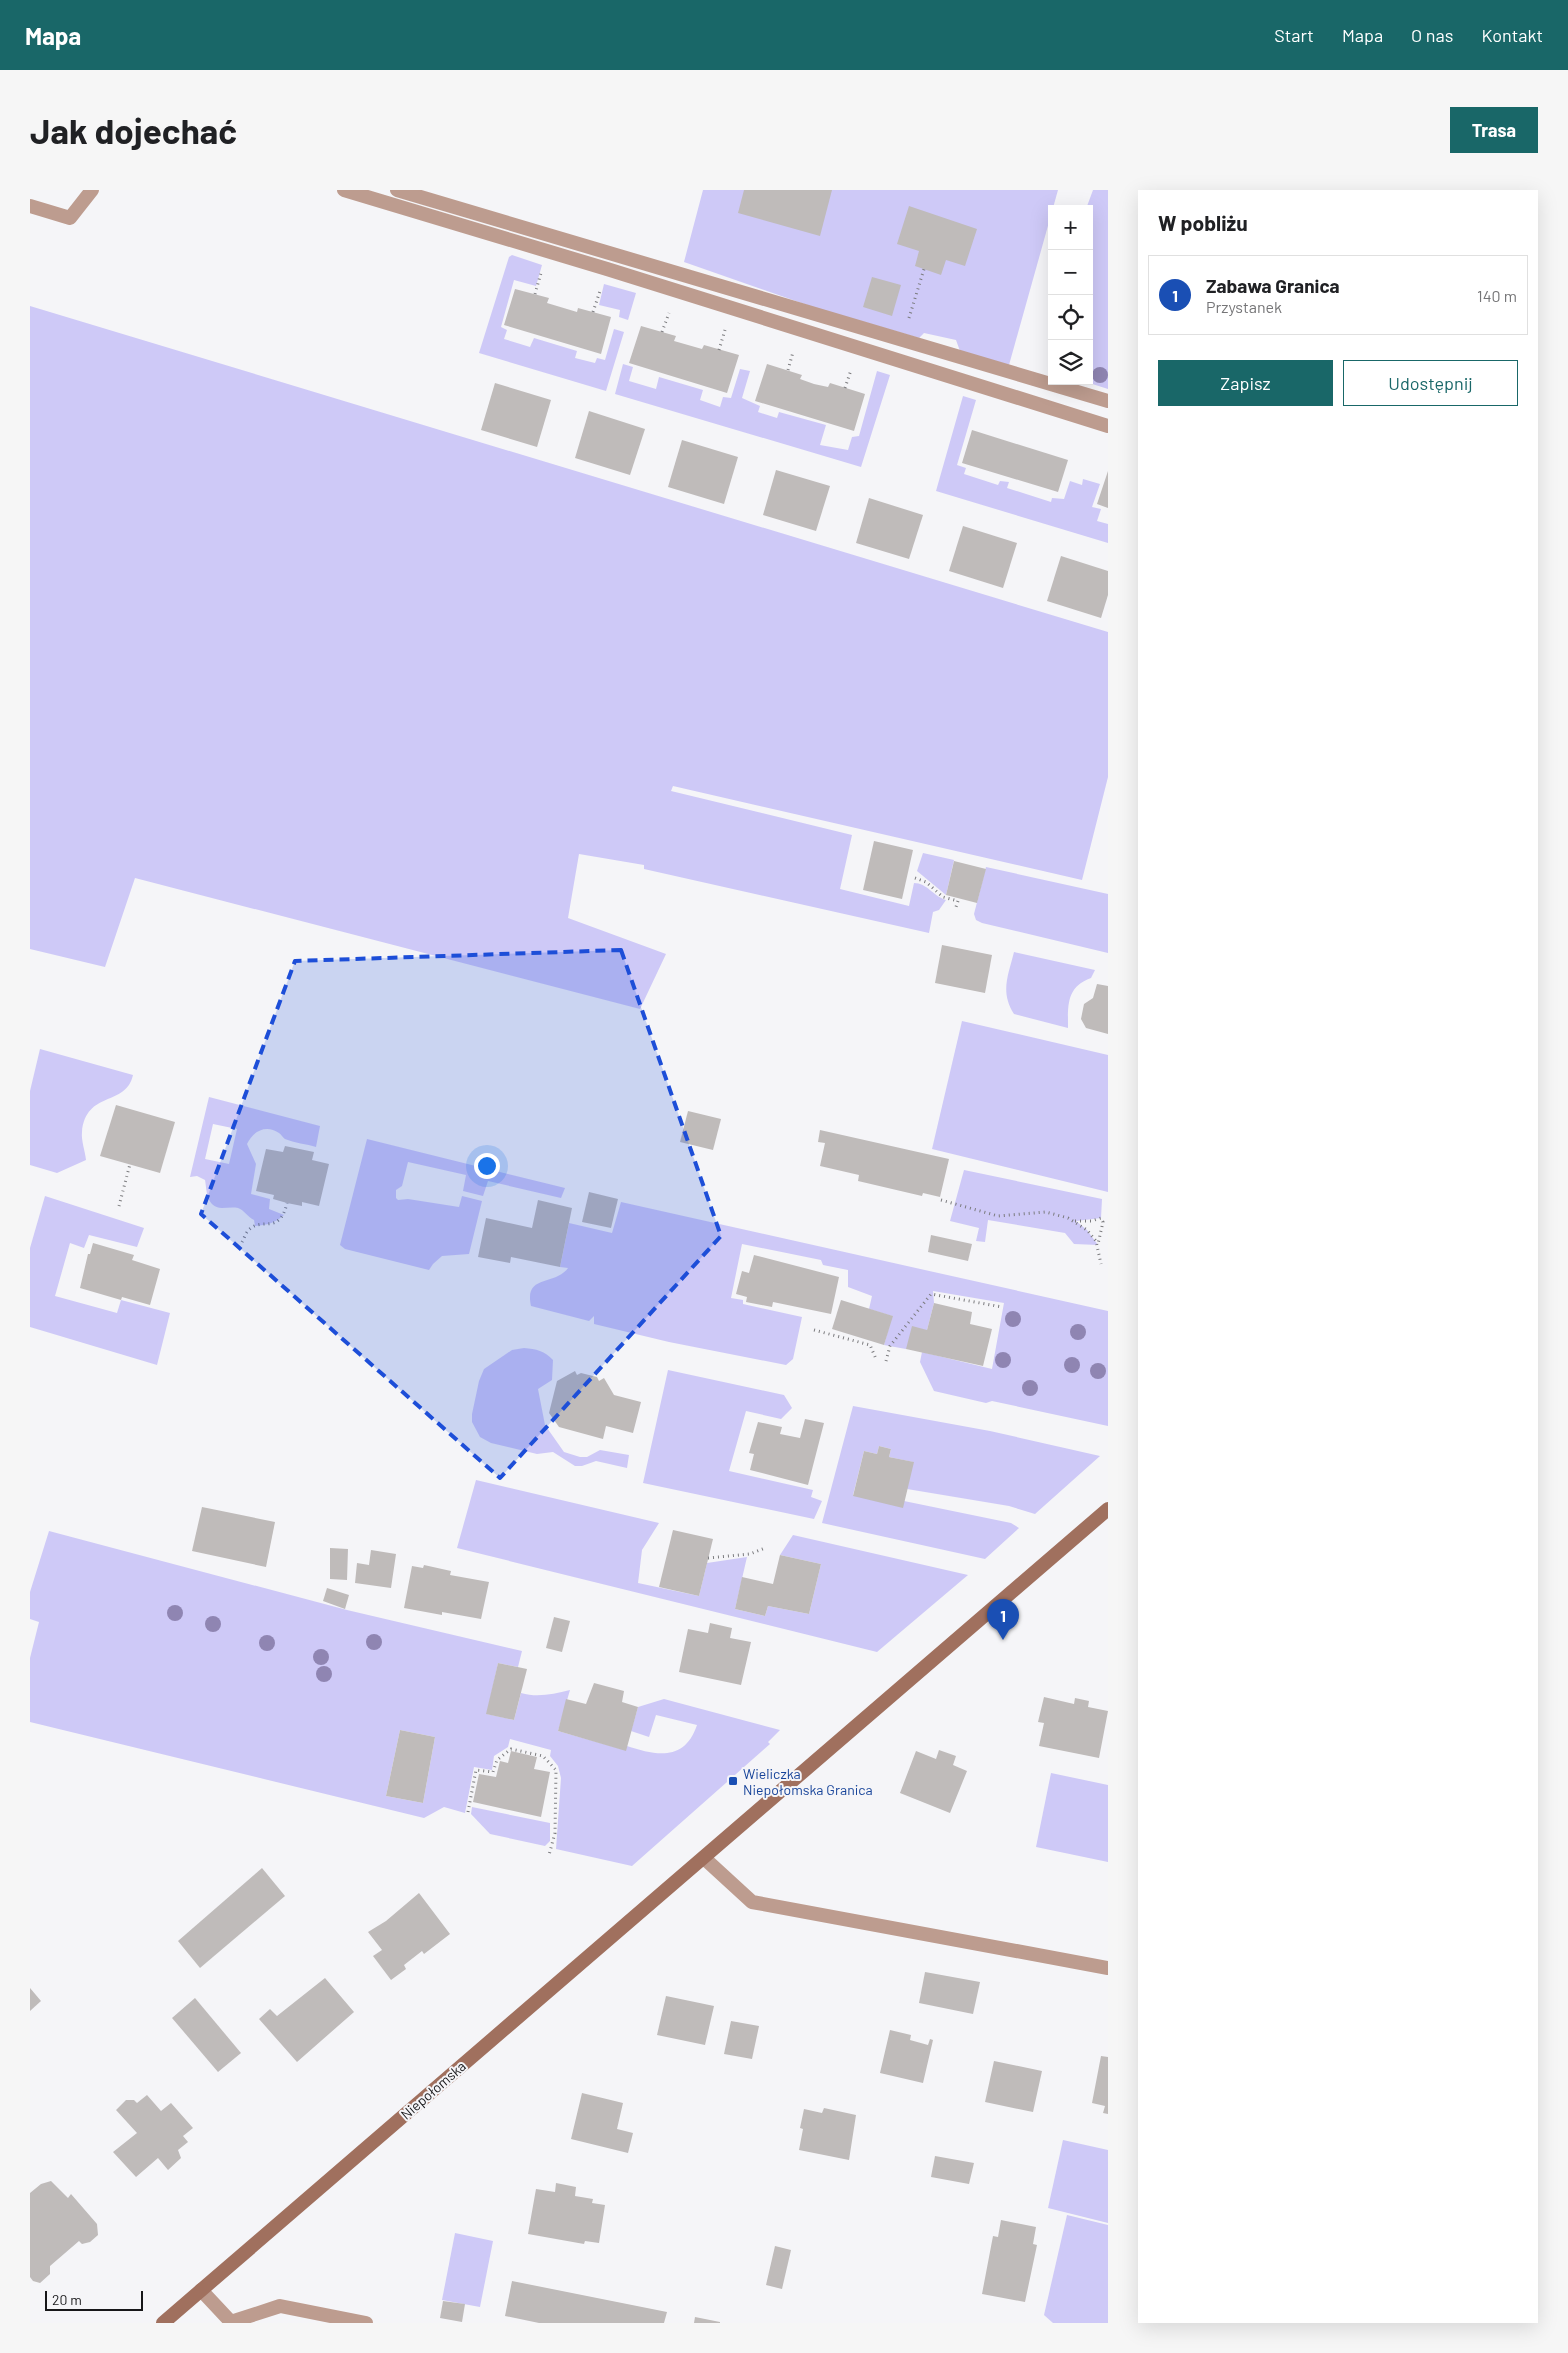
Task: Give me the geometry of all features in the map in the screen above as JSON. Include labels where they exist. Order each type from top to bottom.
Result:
[{"type":"main road","name":"Niepołomska","points":[[163,2323],[1108,1509]]},
{"type":"street","points":[[30,206],[70,218],[92,190]]},
{"type":"street","points":[[344,190],[607,269],[1108,426]]},
{"type":"street","points":[[397,190],[1108,401]]},
{"type":"street","points":[[704,1858],[752,1902],[1108,1968]]},
{"type":"street","points":[[201,2290],[230,2322],[280,2306],[366,2323]]},
{"type":"path","points":[[908,322],[924,269]]},
{"type":"path","points":[[915,878],[926,882],[942,897],[958,901],[956,907]]},
{"type":"path","points":[[119,1206],[130,1164]]},
{"type":"path","points":[[941,1200],[998,1216],[1052,1212],[1075,1221],[1087,1230],[1098,1245]]},
{"type":"path","points":[[242,1242],[248,1230],[255,1226],[278,1221],[284,1215],[287,1203]]},
{"type":"path","points":[[1075,1221],[1091,1221],[1101,1218],[1103,1222],[1098,1245],[1101,1264]]},
{"type":"path","points":[[886,1361],[890,1346],[931,1294],[1002,1306]]},
{"type":"path","points":[[814,1330],[870,1344],[876,1359]]},
{"type":"path","points":[[708,1558],[750,1554],[765,1548]]},
{"type":"path","points":[[468,1812],[476,1770],[493,1772],[497,1760],[511,1749],[543,1756],[556,1770],[555,1833],[548,1855]]},
{"type":"highlighted area","points":[[621,950],[721,1236],[500,1478],[201,1214],[295,961]]},
{"type":"shaded area","points":[[703,190],[1058,190],[1054,205],[1048,205],[1048,226],[1009,365],[960,351],[956,340],[924,333],[919,338],[813,307],[684,262]]},
{"type":"shaded area","points":[[1093,190],[1108,190],[1108,389],[1093,384],[1093,205],[1087,205]]},
{"type":"shaded area","points":[[512,255],[542,265],[536,286],[514,280],[501,327],[507,330],[504,339],[530,347],[534,338],[577,351],[575,358],[595,363],[597,358],[605,360],[614,329],[624,332],[606,391],[479,353],[509,257]]},
{"type":"shaded area","points":[[604,284],[636,293],[628,320],[619,317],[620,310],[599,305]]},
{"type":"shaded area","points":[[30,306],[1108,632],[1108,777],[1082,880],[673,786],[671,791],[852,835],[840,889],[909,906],[914,883],[923,885],[937,896],[946,900],[939,910],[933,912],[929,933],[644,869],[644,865],[579,854],[568,918],[666,954],[640,1009],[135,878],[105,967],[30,949]]},
{"type":"shaded area","points":[[623,364],[633,367],[629,381],[656,389],[659,377],[703,390],[700,400],[720,407],[723,397],[731,398],[740,369],[750,371],[742,398],[760,406],[758,412],[777,418],[779,412],[826,425],[820,445],[848,450],[852,437],[859,436],[877,371],[890,375],[861,467],[615,394]]},
{"type":"shaded area","points":[[963,396],[976,400],[957,465],[966,468],[964,474],[998,485],[1000,481],[1009,482],[1007,488],[1051,502],[1052,498],[1064,499],[1070,481],[1082,485],[1083,479],[1100,484],[1092,507],[1101,509],[1097,521],[1108,524],[1108,543],[936,491]]},
{"type":"shaded area","points":[[923,853],[954,860],[946,895],[917,871]]},
{"type":"shaded area","points":[[986,867],[1108,894],[1108,953],[976,920],[974,914]]},
{"type":"shaded area","points":[[1014,952],[1095,970],[1091,978],[1077,987],[1070,998],[1068,1028],[1014,1014],[1007,998],[1006,984]]},
{"type":"shaded area","points":[[962,1021],[1108,1055],[1108,1192],[932,1149]]},
{"type":"shaded area","points":[[40,1049],[133,1075],[129,1085],[123,1091],[98,1104],[85,1119],[82,1135],[86,1160],[57,1173],[30,1165],[30,1091]]},
{"type":"shaded area","points":[[209,1097],[320,1126],[316,1147],[289,1140],[274,1130],[269,1129],[256,1132],[247,1144],[256,1164],[251,1194],[270,1199],[269,1209],[284,1215],[271,1223],[255,1226],[254,1220],[238,1208],[222,1208],[213,1205],[208,1198],[205,1180],[197,1176],[190,1177]],"holes":[[[213,1124],[237,1129],[229,1164],[205,1159]]]},
{"type":"shaded area","points":[[367,1139],[565,1188],[561,1198],[488,1181],[483,1196],[463,1191],[466,1175],[408,1162],[402,1186],[396,1190],[396,1198],[398,1200],[408,1199],[459,1207],[462,1196],[482,1201],[469,1254],[442,1256],[429,1270],[345,1249],[340,1245]]},
{"type":"shaded area","points":[[964,1170],[1102,1199],[1101,1218],[1076,1221],[1087,1230],[1098,1245],[1074,1244],[1065,1233],[988,1220],[985,1242],[976,1241],[979,1228],[950,1221]]},
{"type":"shaded area","points":[[45,1196],[144,1228],[137,1247],[89,1235],[84,1248],[70,1243],[55,1296],[117,1313],[121,1300],[170,1313],[157,1365],[30,1327],[30,1248]]},
{"type":"shaded area","points":[[621,1202],[1108,1311],[1108,1426],[992,1401],[986,1403],[934,1391],[920,1362],[922,1352],[992,1369],[1004,1303],[933,1291],[934,1303],[927,1330],[906,1349],[884,1345],[892,1316],[869,1309],[872,1296],[848,1287],[848,1270],[823,1265],[821,1260],[742,1244],[731,1298],[743,1300],[743,1304],[802,1317],[793,1359],[786,1365],[669,1342],[594,1324],[594,1316],[589,1321],[531,1306],[530,1296],[532,1289],[542,1282],[556,1277],[568,1268],[560,1267],[569,1223],[612,1233]]},
{"type":"shaded area","points":[[524,1348],[540,1351],[547,1354],[553,1360],[552,1380],[538,1389],[545,1425],[564,1452],[580,1457],[587,1457],[600,1450],[629,1455],[627,1468],[596,1461],[582,1466],[575,1466],[553,1452],[537,1454],[491,1443],[480,1437],[472,1422],[472,1414],[479,1381],[484,1369],[512,1350]]},
{"type":"shaded area","points":[[668,1370],[784,1395],[792,1408],[781,1419],[746,1411],[729,1471],[813,1490],[811,1497],[822,1501],[814,1519],[643,1483]]},
{"type":"shaded area","points":[[853,1406],[990,1431],[1100,1456],[1035,1514],[1009,1506],[907,1489],[913,1462],[889,1457],[891,1449],[879,1446],[877,1454],[864,1451],[853,1495],[904,1501],[1011,1523],[1019,1528],[985,1559],[822,1523]]},
{"type":"shaded area","points":[[476,1480],[659,1523],[642,1550],[638,1583],[699,1596],[707,1563],[747,1557],[735,1609],[765,1616],[768,1606],[809,1614],[821,1564],[780,1555],[793,1535],[968,1575],[877,1652],[457,1548]]},
{"type":"shaded area","points":[[49,1531],[347,1610],[522,1651],[518,1667],[498,1663],[487,1714],[514,1720],[521,1693],[539,1695],[570,1690],[558,1731],[625,1750],[627,1746],[659,1753],[669,1753],[685,1745],[692,1737],[697,1725],[656,1715],[649,1737],[631,1731],[638,1707],[664,1699],[780,1730],[768,1742],[770,1744],[632,1866],[556,1849],[561,1778],[558,1766],[550,1756],[551,1750],[510,1739],[508,1747],[494,1756],[492,1770],[474,1767],[465,1813],[444,1807],[424,1818],[30,1722],[30,1658],[39,1622],[30,1619],[30,1592]],"holes":[[[400,1730],[435,1737],[423,1803],[386,1796]]]},
{"type":"shaded area","points":[[1051,1773],[1108,1785],[1108,1862],[1036,1847]]},
{"type":"shaded area","points":[[472,1807],[550,1823],[550,1841],[545,1846],[490,1834],[471,1814]]},
{"type":"shaded area","points":[[1063,2140],[1108,2150],[1108,2223],[1048,2208]]},
{"type":"shaded area","points":[[1067,2215],[1108,2225],[1108,2323],[1053,2323],[1044,2315]]},
{"type":"shaded area","points":[[455,2233],[493,2241],[480,2307],[442,2300]]},
{"type":"building","points":[[744,190],[832,190],[820,236],[738,213]]},
{"type":"building","points":[[909,206],[977,229],[965,266],[946,260],[941,275],[915,266],[919,251],[897,244]]},
{"type":"building","points":[[872,277],[901,285],[892,316],[863,307]]},
{"type":"building","points":[[515,289],[549,298],[547,303],[577,312],[578,308],[611,317],[601,354],[504,325]]},
{"type":"building","points":[[641,326],[676,336],[674,341],[702,349],[704,345],[739,355],[727,393],[629,363]]},
{"type":"building","points":[[767,364],[802,375],[800,379],[814,384],[828,387],[830,383],[865,394],[854,431],[755,401]]},
{"type":"building","points":[[495,383],[551,400],[537,447],[481,430]]},
{"type":"building","points":[[589,411],[645,429],[630,475],[575,458]]},
{"type":"building","points":[[972,430],[1068,460],[1058,492],[962,463]]},
{"type":"building","points":[[682,440],[738,457],[724,504],[668,487]]},
{"type":"building","points":[[776,470],[830,486],[816,531],[763,515]]},
{"type":"building","points":[[1108,471],[1108,508],[1097,504]]},
{"type":"building","points":[[869,498],[923,515],[909,559],[856,543]]},
{"type":"building","points":[[963,526],[1017,543],[1003,588],[949,571]]},
{"type":"building","points":[[1061,556],[1108,571],[1108,595],[1101,618],[1047,601]]},
{"type":"building","points":[[874,841],[913,850],[902,899],[863,890]]},
{"type":"building","points":[[954,861],[986,869],[977,903],[946,895]]},
{"type":"building","points":[[942,945],[992,955],[985,993],[935,983]]},
{"type":"building","points":[[1097,984],[1108,986],[1108,1034],[1086,1028],[1081,1019],[1084,1004],[1093,998]]},
{"type":"building","points":[[116,1105],[175,1122],[160,1173],[100,1156]]},
{"type":"building","points":[[688,1111],[721,1119],[713,1150],[680,1142]]},
{"type":"building","points":[[820,1130],[949,1159],[940,1197],[923,1193],[922,1196],[858,1181],[859,1175],[820,1166],[825,1143],[818,1142]]},
{"type":"building","points":[[285,1146],[314,1152],[312,1160],[329,1164],[319,1206],[302,1202],[302,1206],[287,1203],[273,1199],[274,1195],[256,1191],[266,1149],[283,1152]]},
{"type":"building","points":[[589,1192],[618,1199],[611,1228],[582,1222]]},
{"type":"building","points":[[538,1200],[572,1208],[560,1267],[511,1257],[510,1263],[478,1257],[486,1218],[532,1228]]},
{"type":"building","points":[[931,1235],[972,1244],[968,1261],[928,1252]]},
{"type":"building","points":[[93,1243],[134,1255],[132,1260],[160,1269],[150,1305],[122,1297],[121,1300],[80,1288],[88,1254],[90,1254]]},
{"type":"building","points":[[754,1255],[839,1277],[831,1314],[773,1302],[772,1307],[746,1302],[747,1297],[736,1294],[742,1271],[749,1273]]},
{"type":"building","points":[[841,1300],[893,1316],[884,1345],[832,1329]]},
{"type":"building","points":[[934,1303],[972,1312],[970,1324],[992,1329],[983,1366],[906,1349],[912,1326],[927,1330]]},
{"type":"building","points":[[575,1371],[577,1375],[581,1373],[597,1377],[599,1381],[604,1378],[614,1395],[641,1402],[633,1433],[606,1426],[603,1439],[559,1427],[549,1413],[557,1381]]},
{"type":"building","points":[[805,1419],[824,1423],[808,1485],[750,1470],[754,1454],[749,1453],[758,1422],[782,1427],[780,1434],[800,1438]]},
{"type":"building","points":[[879,1446],[891,1449],[889,1457],[914,1462],[903,1508],[853,1496],[864,1451],[877,1454]]},
{"type":"building","points":[[202,1507],[275,1522],[266,1567],[192,1551]]},
{"type":"building","points":[[673,1530],[713,1539],[699,1596],[659,1587]]},
{"type":"building","points":[[330,1548],[348,1549],[347,1580],[330,1579]]},
{"type":"building","points":[[371,1550],[396,1554],[391,1588],[355,1583],[357,1563],[369,1565]]},
{"type":"building","points":[[780,1555],[821,1564],[809,1614],[768,1606],[765,1616],[735,1609],[742,1577],[773,1584]]},
{"type":"building","points":[[424,1565],[451,1571],[450,1575],[489,1582],[481,1619],[442,1612],[442,1615],[404,1608],[412,1566],[423,1568]]},
{"type":"building","points":[[327,1588],[349,1595],[345,1609],[323,1601]]},
{"type":"building","points":[[554,1617],[570,1621],[562,1652],[546,1648]]},
{"type":"building","points":[[710,1623],[732,1628],[730,1638],[751,1642],[741,1685],[679,1672],[688,1629],[708,1633]]},
{"type":"building","points":[[498,1663],[527,1669],[514,1720],[486,1714]]},
{"type":"building","points":[[594,1683],[624,1691],[622,1702],[638,1707],[626,1751],[558,1731],[566,1699],[586,1704]]},
{"type":"building","points":[[1044,1697],[1074,1704],[1075,1698],[1089,1701],[1088,1707],[1108,1711],[1099,1758],[1039,1746],[1044,1723],[1038,1722]]},
{"type":"building","points":[[400,1730],[435,1737],[423,1803],[386,1796]]},
{"type":"building","points":[[939,1750],[956,1756],[953,1765],[967,1771],[950,1813],[900,1793],[916,1751],[936,1759]]},
{"type":"building","points":[[511,1751],[537,1757],[534,1769],[550,1772],[541,1817],[473,1802],[479,1774],[496,1777],[500,1761],[508,1763]]},
{"type":"building","points":[[262,1868],[285,1896],[200,1968],[178,1941]]},
{"type":"building","points":[[419,1893],[450,1934],[424,1954],[422,1951],[404,1965],[406,1969],[391,1980],[373,1956],[382,1950],[368,1932],[386,1921]]},
{"type":"building","points":[[925,1972],[980,1982],[973,2014],[919,2003]]},
{"type":"building","points":[[325,1978],[354,2012],[297,2062],[259,2019],[270,2009],[277,2016]]},
{"type":"building","points":[[30,1988],[41,2001],[30,2011]]},
{"type":"building","points":[[666,1996],[714,2006],[705,2045],[657,2035]]},
{"type":"building","points":[[195,1998],[241,2053],[218,2072],[172,2018]]},
{"type":"building","points":[[731,2021],[759,2026],[752,2059],[724,2054]]},
{"type":"building","points":[[890,2030],[911,2035],[910,2040],[928,2045],[930,2039],[933,2040],[923,2083],[880,2073]]},
{"type":"building","points":[[1101,2056],[1108,2057],[1108,2114],[1103,2113],[1105,2106],[1092,2103]]},
{"type":"building","points":[[994,2061],[1042,2071],[1033,2112],[985,2102]]},
{"type":"building","points":[[582,2093],[623,2103],[617,2129],[633,2133],[628,2153],[571,2139]]},
{"type":"building","points":[[147,2095],[161,2111],[171,2103],[193,2128],[183,2136],[188,2142],[178,2150],[181,2158],[168,2170],[158,2158],[136,2177],[113,2152],[137,2133],[116,2110],[126,2100],[134,2100],[137,2103]]},
{"type":"building","points":[[824,2108],[856,2115],[849,2160],[799,2150],[803,2129],[800,2128],[804,2109],[822,2113]]},
{"type":"building","points":[[935,2156],[974,2163],[969,2184],[931,2177]]},
{"type":"building","points":[[51,2181],[68,2198],[71,2194],[97,2224],[98,2235],[90,2242],[82,2244],[79,2241],[50,2266],[50,2274],[40,2283],[33,2281],[30,2277],[30,2193],[41,2184]]},
{"type":"building","points":[[556,2183],[576,2187],[575,2196],[593,2199],[592,2203],[605,2205],[599,2243],[585,2241],[584,2244],[528,2234],[536,2189],[555,2192]]},
{"type":"building","points":[[1001,2220],[1036,2227],[1033,2244],[1037,2245],[1025,2302],[982,2294],[993,2236],[998,2237]]},
{"type":"building","points":[[775,2246],[791,2250],[782,2289],[766,2285]]},
{"type":"building","points":[[512,2281],[667,2312],[664,2323],[539,2323],[505,2316]]},
{"type":"building","points":[[443,2301],[465,2304],[462,2322],[440,2318]]},
{"type":"building","points":[[695,2317],[720,2322],[720,2323],[694,2323]]},
{"type":"place","name":"Zabawa Granica","points":[[1003,1640]]},
{"type":"place","name":"Wieliczka Niepołomska Granica","points":[[733,1781]]}]
